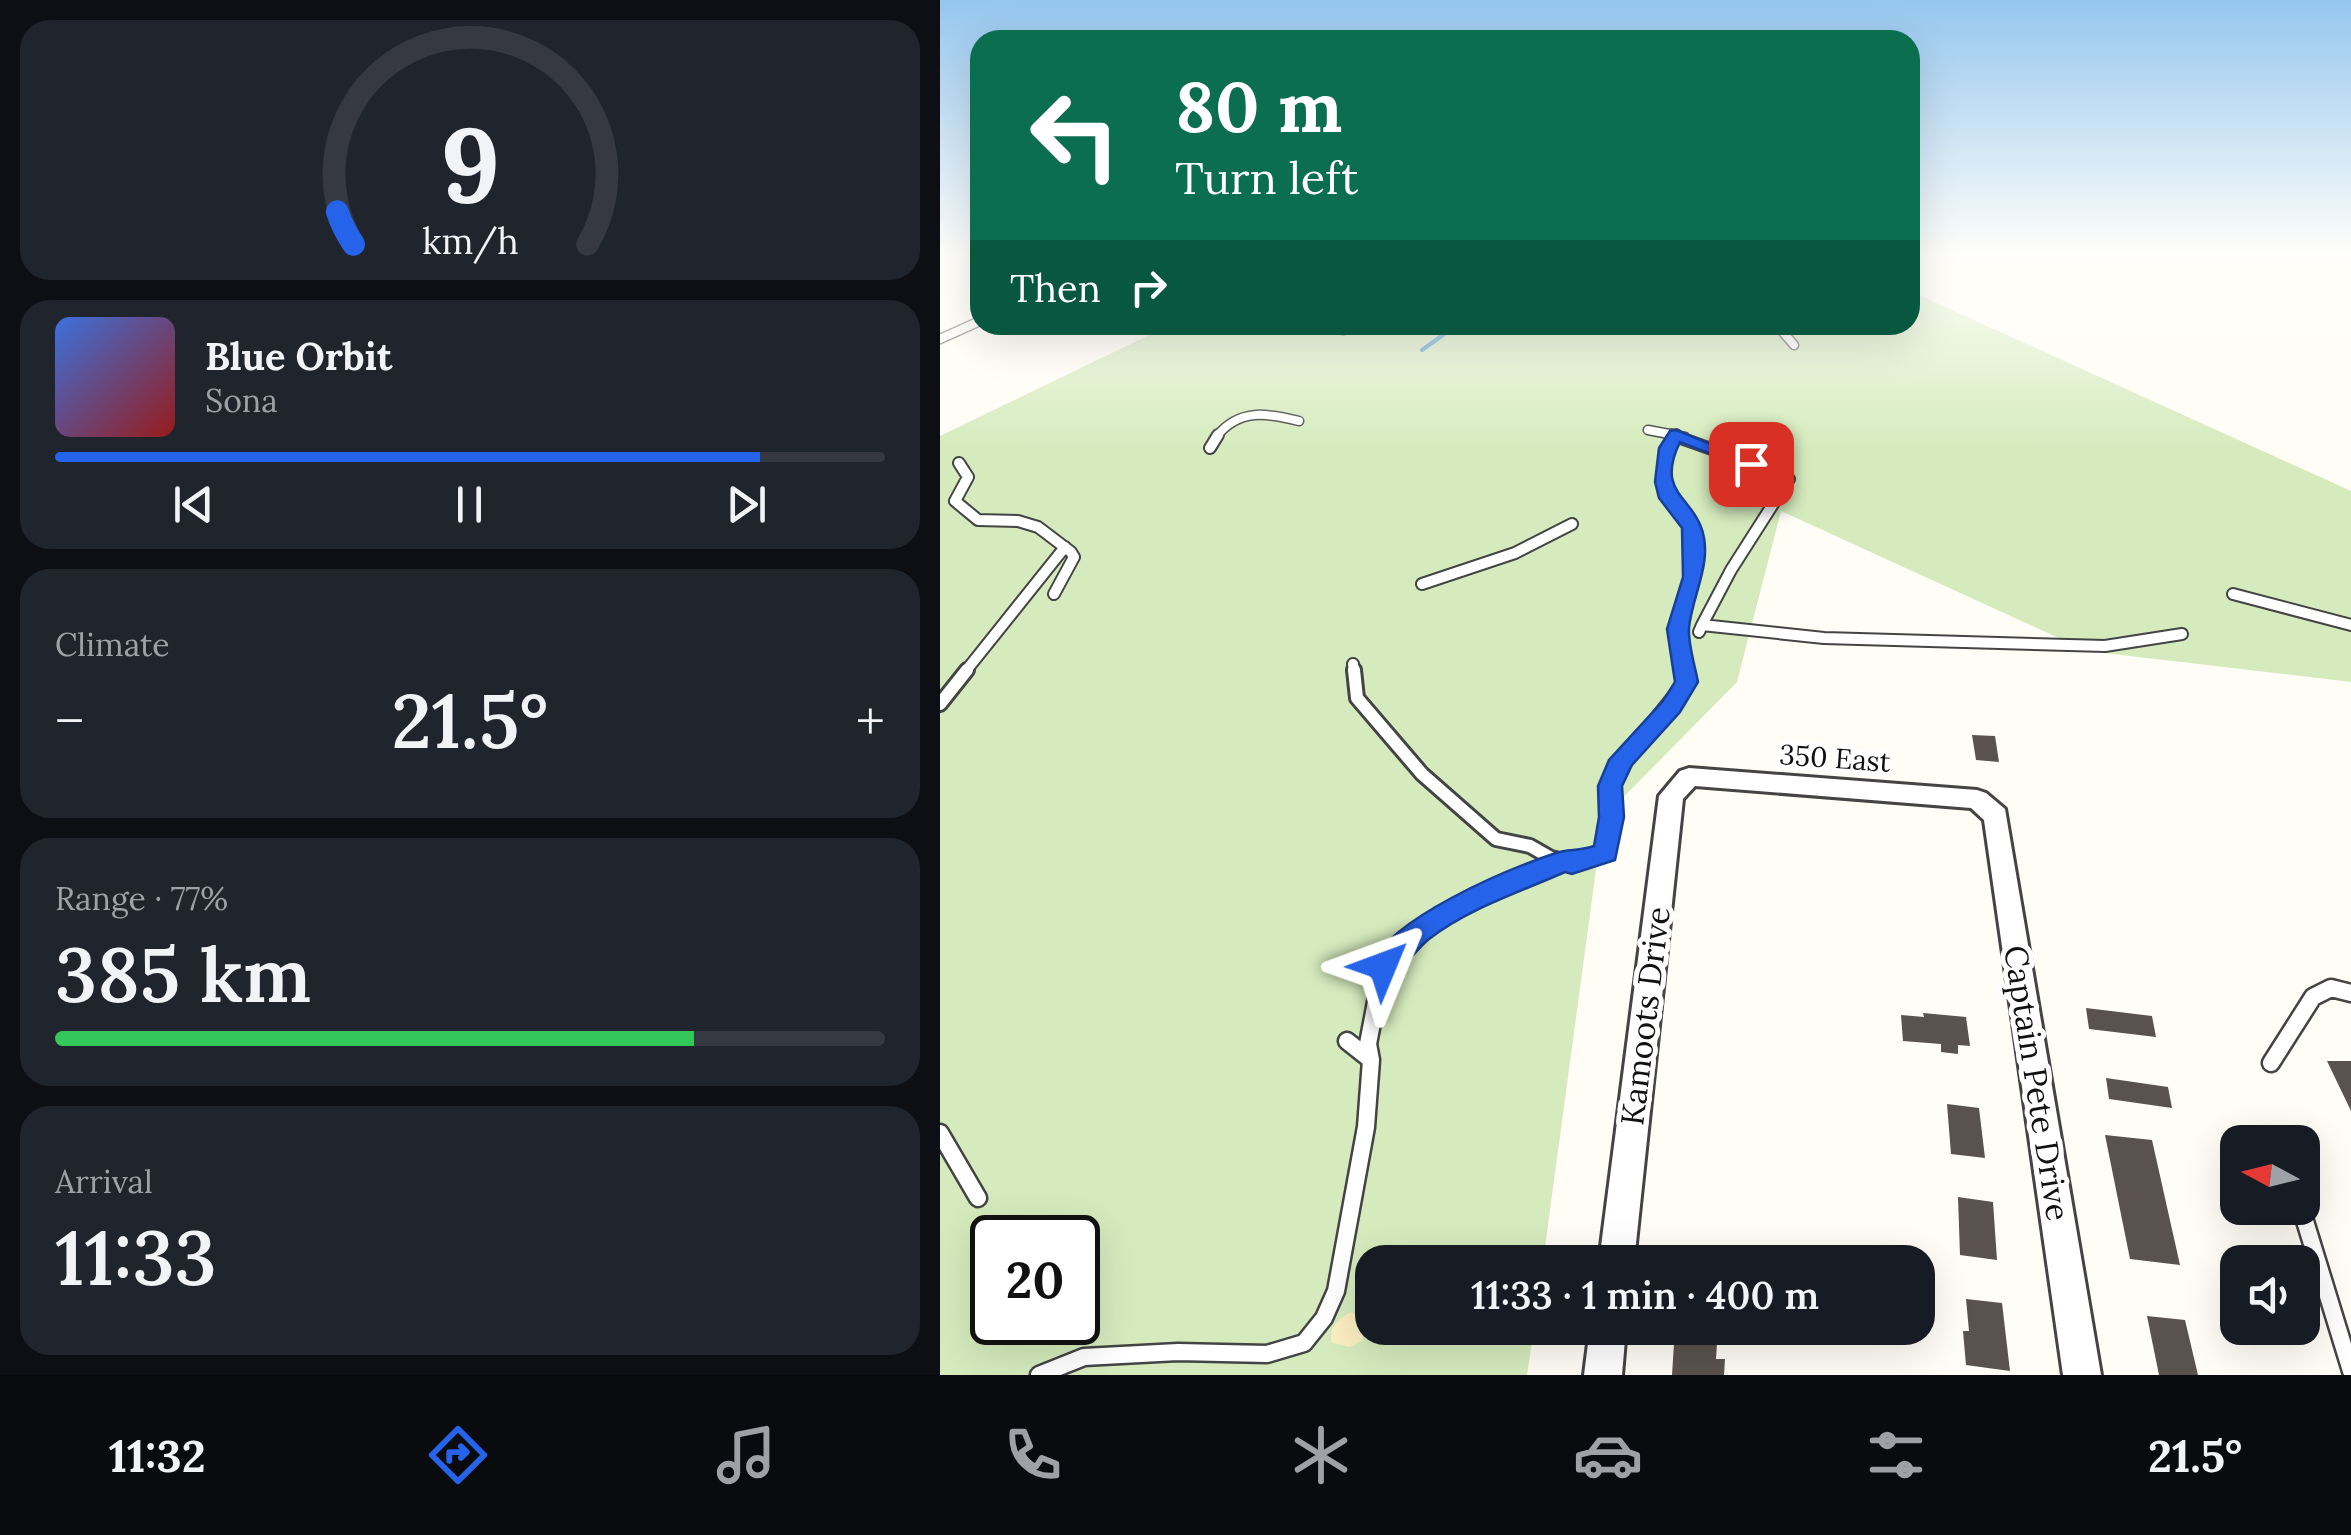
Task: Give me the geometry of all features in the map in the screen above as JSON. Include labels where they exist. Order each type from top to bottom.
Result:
[{"type":"street","name":"350 East","points":[[1689,777],[1977,799]]},
{"type":"street","name":"Kamoots Drive","points":[[1618,1245],[1671,796],[1689,777]]},
{"type":"street","name":"Captain Pete Drive","points":[[1977,799],[1996,816],[2082,1375]]},
{"type":"street","points":[[1603,1375],[1606,1345]]},
{"type":"lane","points":[[940,339],[970,325]]},
{"type":"lane","points":[[1786,335],[1794,344]]},
{"type":"lane","points":[[1210,448],[1224,423],[1238,416],[1281,416],[1298,421]]},
{"type":"lane","points":[[1648,430],[1676,435],[1751,464]]},
{"type":"lane","points":[[1354,664],[1357,698],[1422,774],[1496,840],[1530,846],[1572,864],[1606,852],[1612,817],[1610,786],[1622,760],[1672,707],[1686,682],[1678,629],[1693,577],[1692,528],[1668,498],[1664,482],[1668,448],[1676,435]]},
{"type":"lane","points":[[956,499],[968,477],[959,463]]},
{"type":"lane","points":[[1790,479],[1731,570],[1701,629],[1824,638],[2105,646],[2182,634]]},
{"type":"lane","points":[[940,502],[956,499]]},
{"type":"lane","points":[[956,499],[978,520],[1018,521],[1038,527],[1065,546],[1074,556],[1054,594]]},
{"type":"lane","points":[[1422,584],[1515,553],[1572,524]]},
{"type":"lane","points":[[940,704],[1065,546]]},
{"type":"lane","points":[[2233,594],[2296,607],[2351,625]]},
{"type":"lane","points":[[1040,1375],[1084,1357],[1178,1352],[1267,1354],[1304,1343],[1324,1318],[1336,1291],[1366,1127],[1371,1060],[1368,1044],[1383,966],[1420,930],[1563,861]]},
{"type":"lane","points":[[2271,1064],[2313,996],[2331,988],[2351,994]]},
{"type":"lane","points":[[1347,1041],[1371,1060]]},
{"type":"lane","points":[[940,1133],[978,1198]]},
{"type":"lane","points":[[2306,1225],[2351,1372]]},
{"type":"green space","points":[[1920,320],[1974,320],[2351,491],[2351,682],[2087,651],[1781,511],[1737,682],[1603,818],[1545,1245],[1355,1245],[1355,1345],[1531,1345],[1527,1375],[940,1375],[940,436],[1149,335],[1920,335]]},
{"type":"sand","points":[[1350,1312],[1355,1314],[1355,1344],[1332,1343],[1338,1321]]},
{"type":"building","points":[[1972,735],[1995,736],[1999,762],[1976,760]]},
{"type":"building","points":[[2086,1008],[2152,1016],[2156,1037],[2089,1029]]},
{"type":"building","points":[[1923,1013],[1966,1017],[1970,1046],[1958,1045],[1958,1054],[1941,1052],[1941,1044],[1903,1041],[1901,1015],[1924,1017]]},
{"type":"building","points":[[2327,1061],[2351,1061],[2351,1111]]},
{"type":"building","points":[[2106,1078],[2168,1087],[2172,1108],[2109,1099]]},
{"type":"building","points":[[1947,1104],[1979,1108],[1985,1158],[1951,1154]]},
{"type":"building","points":[[2105,1135],[2152,1140],[2180,1265],[2130,1259]]},
{"type":"building","points":[[1958,1197],[1993,1202],[1997,1260],[1960,1255]]},
{"type":"building","points":[[1966,1299],[2002,1303],[2010,1371],[1966,1365]]},
{"type":"building","points":[[2147,1316],[2185,1320],[2198,1375],[2159,1375]]},
{"type":"building","points":[[1674,1345],[1717,1345],[1716,1359],[1725,1359],[1724,1375],[1672,1375]]},
{"type":"waterway","points":[[1422,350],[1443,335]]},
{"type":"route","points":[[1383,966],[1420,930],[1459,908],[1563,861],[1572,864],[1606,852],[1612,817],[1610,786],[1622,760],[1672,707],[1686,682],[1678,629],[1693,577],[1692,528],[1668,498],[1664,482],[1668,448],[1676,435],[1751,464]]}]
